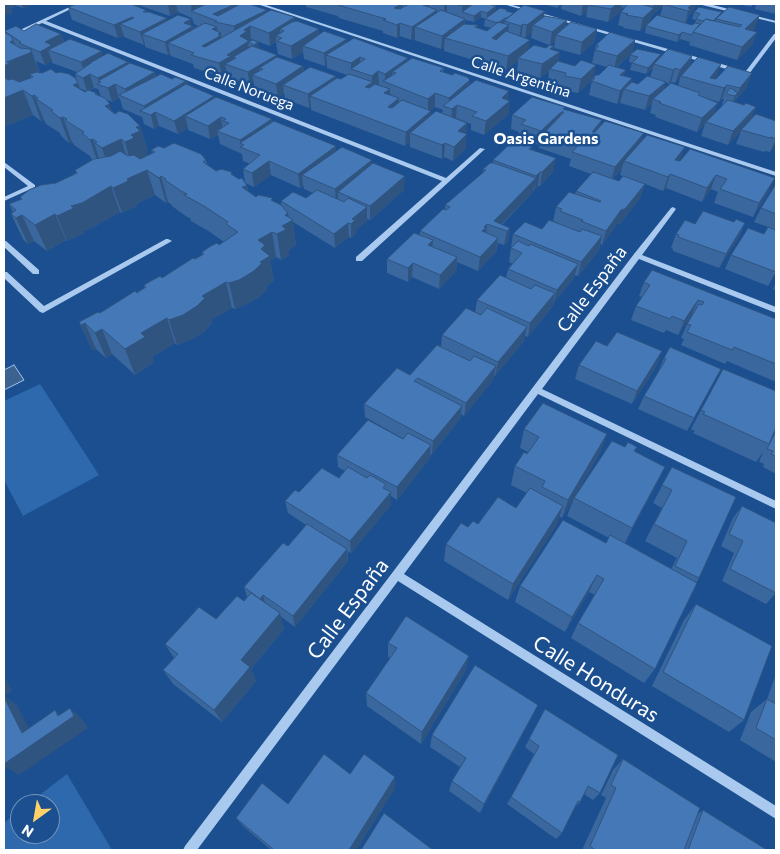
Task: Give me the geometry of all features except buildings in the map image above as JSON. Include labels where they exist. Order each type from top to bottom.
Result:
[{"type":"street","points":[[5,38],[80,4]]},
{"type":"street","name":"Calle Argentina","points":[[259,4],[776,174]]},
{"type":"street","points":[[504,4],[747,73],[776,35]]},
{"type":"street","points":[[704,4],[776,22]]},
{"type":"street","name":"Calle Noruega","points":[[42,21],[446,180]]},
{"type":"street","points":[[359,259],[482,149]]},
{"type":"street","points":[[4,164],[32,186],[4,199]]},
{"type":"street","name":"Calle España","points":[[189,850],[673,208]]},
{"type":"street","points":[[4,274],[43,310],[168,241]]},
{"type":"street","points":[[4,243],[36,272]]},
{"type":"street","points":[[637,256],[776,310]]},
{"type":"street","points":[[536,390],[776,505]]},
{"type":"street","name":"Calle Honduras","points":[[396,575],[776,814]]},
{"type":"shaded area","points":[[14,365],[24,380],[4,390],[4,370]]},
{"type":"shaded area","points":[[40,384],[99,475],[23,516],[4,480],[4,401]]},
{"type":"shaded area","points":[[67,774],[112,850],[4,850],[4,823],[10,818],[10,844],[60,844],[60,794],[41,794]]},
{"type":"district","name":"Oasis Gardens","points":[[546,139]]}]
